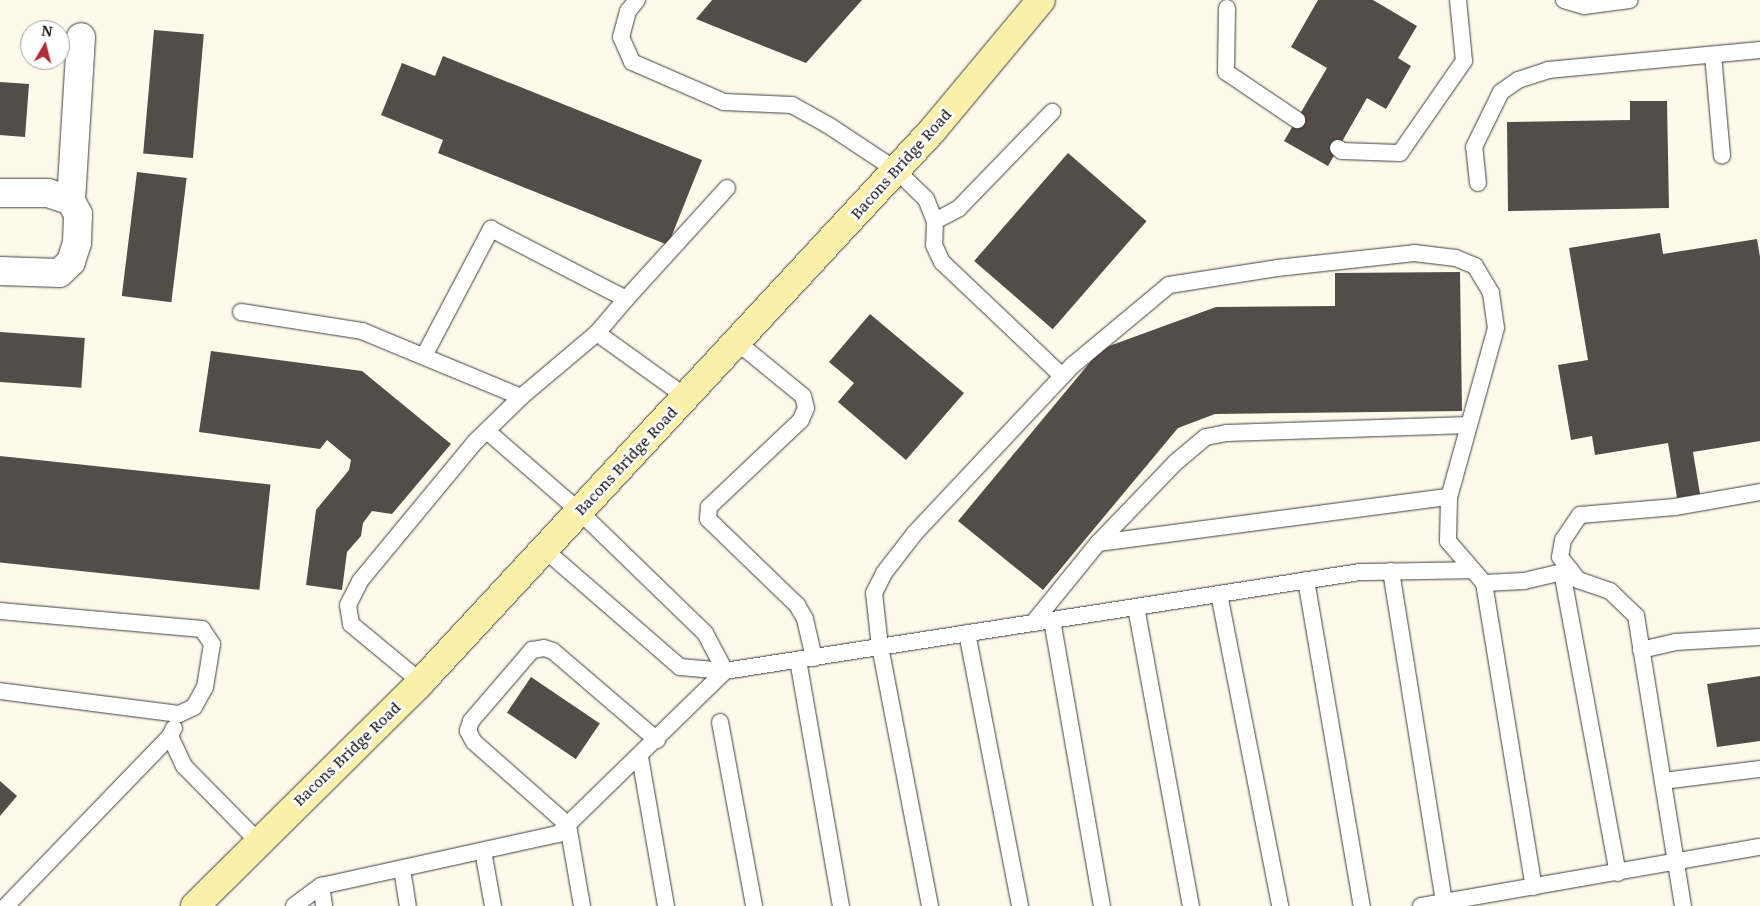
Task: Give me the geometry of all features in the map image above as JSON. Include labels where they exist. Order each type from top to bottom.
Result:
[{"type":"main road","name":"Bacons Bridge Road","points":[[194,906],[421,682],[896,170],[1041,0]]},
{"type":"street","points":[[0,271],[59,273],[71,262],[77,243],[78,214],[71,201],[81,37]]},
{"type":"street","points":[[0,192],[48,193],[71,201]]},
{"type":"lane","points":[[637,0],[628,11],[621,37],[632,62],[724,102],[792,105],[828,124],[896,170],[926,199],[935,221],[934,245],[942,262],[1062,376]]},
{"type":"lane","points":[[1338,148],[1342,151],[1400,153],[1464,61],[1458,0]]},
{"type":"lane","points":[[1564,0],[1584,6],[1630,0]]},
{"type":"lane","points":[[1226,3],[1226,72],[1297,120]]},
{"type":"lane","points":[[1478,183],[1474,147],[1501,92],[1518,80],[1548,70],[1760,50]]},
{"type":"lane","points":[[1713,55],[1722,156]]},
{"type":"lane","points":[[935,221],[959,208],[1052,112]]},
{"type":"lane","points":[[421,682],[350,624],[348,605],[360,581],[487,431],[521,397],[597,333],[727,188]]},
{"type":"lane","points":[[424,356],[491,229],[626,299]]},
{"type":"lane","points":[[930,906],[880,647],[874,593],[884,573],[915,533],[1062,376],[1169,285],[1277,268],[1414,253],[1456,258],[1475,266],[1491,293],[1496,328],[1449,498],[1448,542],[1484,584],[1534,887]]},
{"type":"lane","points":[[241,312],[362,330],[521,397]]},
{"type":"lane","points":[[597,333],[686,397]]},
{"type":"lane","points":[[737,342],[803,396],[806,408],[802,420],[709,507],[708,518],[797,605],[805,619],[806,659],[841,906]]},
{"type":"lane","points":[[1033,623],[1098,543],[1176,462],[1206,437],[1226,433],[1469,425]]},
{"type":"lane","points":[[487,431],[580,511],[705,633],[725,671]]},
{"type":"lane","points":[[1618,873],[1566,571],[1560,557],[1563,540],[1580,515],[1675,507],[1760,492]]},
{"type":"lane","points":[[1098,543],[1449,498]]},
{"type":"lane","points":[[544,550],[680,668],[725,671],[1360,572],[1472,570]]},
{"type":"lane","points":[[1391,571],[1444,902]]},
{"type":"lane","points":[[1484,584],[1524,581],[1566,571]]},
{"type":"lane","points":[[1566,571],[1578,580],[1610,591],[1636,616],[1683,906]]},
{"type":"lane","points":[[1306,580],[1362,906]]},
{"type":"lane","points":[[1219,594],[1280,906]]},
{"type":"lane","points":[[1136,607],[1191,906]]},
{"type":"lane","points":[[0,611],[202,629],[212,644],[205,687],[194,707],[179,714],[0,691]]},
{"type":"lane","points":[[1052,620],[1102,906]]},
{"type":"lane","points":[[967,633],[1020,906]]},
{"type":"lane","points":[[1641,650],[1675,642],[1760,637]]},
{"type":"lane","points":[[582,906],[568,825],[474,742],[468,731],[471,721],[532,650],[553,651],[657,740]]},
{"type":"lane","points":[[294,906],[321,886],[558,834],[640,757],[725,671]]},
{"type":"lane","points":[[6,906],[170,736],[179,714]]},
{"type":"lane","points":[[720,722],[754,906]]},
{"type":"lane","points":[[170,736],[184,766],[258,841]]},
{"type":"lane","points":[[640,757],[666,906]]},
{"type":"lane","points":[[1663,781],[1760,769]]},
{"type":"lane","points":[[1422,906],[1676,863],[1760,846]]},
{"type":"lane","points":[[483,851],[493,906]]},
{"type":"lane","points":[[402,868],[408,906]]},
{"type":"lane","points":[[321,886],[324,906]]},
{"type":"building","points":[[712,0],[862,0],[806,63],[696,19]]},
{"type":"building","points":[[1318,0],[1373,0],[1417,26],[1398,58],[1411,66],[1386,109],[1367,98],[1328,166],[1284,141],[1327,68],[1291,47]]},
{"type":"building","points":[[154,30],[204,34],[193,158],[143,154]]},
{"type":"building","points":[[443,56],[702,160],[668,245],[438,153],[443,140],[381,115],[402,63],[435,76]]},
{"type":"building","points":[[0,82],[29,84],[25,137],[0,135]]},
{"type":"building","points":[[1630,101],[1667,101],[1669,208],[1508,211],[1507,122],[1630,120]]},
{"type":"building","points":[[1068,153],[1146,221],[1053,329],[974,261]]},
{"type":"building","points":[[137,172],[187,178],[171,302],[122,296]]},
{"type":"building","points":[[1660,233],[1663,254],[1757,239],[1760,257],[1760,441],[1693,452],[1700,494],[1677,498],[1668,443],[1595,455],[1592,436],[1571,440],[1558,365],[1588,360],[1569,248]]},
{"type":"building","points":[[1460,272],[1462,411],[1215,414],[1178,428],[1043,590],[958,521],[1101,349],[1216,307],[1335,306],[1335,273]]},
{"type":"building","points":[[870,314],[964,393],[906,460],[838,402],[854,383],[829,362]]},
{"type":"building","points":[[0,332],[85,338],[81,388],[0,382]]},
{"type":"building","points":[[211,351],[362,371],[451,444],[392,514],[372,511],[363,523],[361,536],[347,552],[342,590],[306,585],[316,510],[349,470],[351,460],[327,440],[320,449],[199,432]]},
{"type":"building","points":[[0,456],[271,484],[259,590],[0,563]]},
{"type":"building","points":[[1760,676],[1760,741],[1717,747],[1707,684]]},
{"type":"building","points":[[531,677],[600,723],[576,759],[507,713]]},
{"type":"building","points":[[0,781],[17,796],[0,816]]}]
